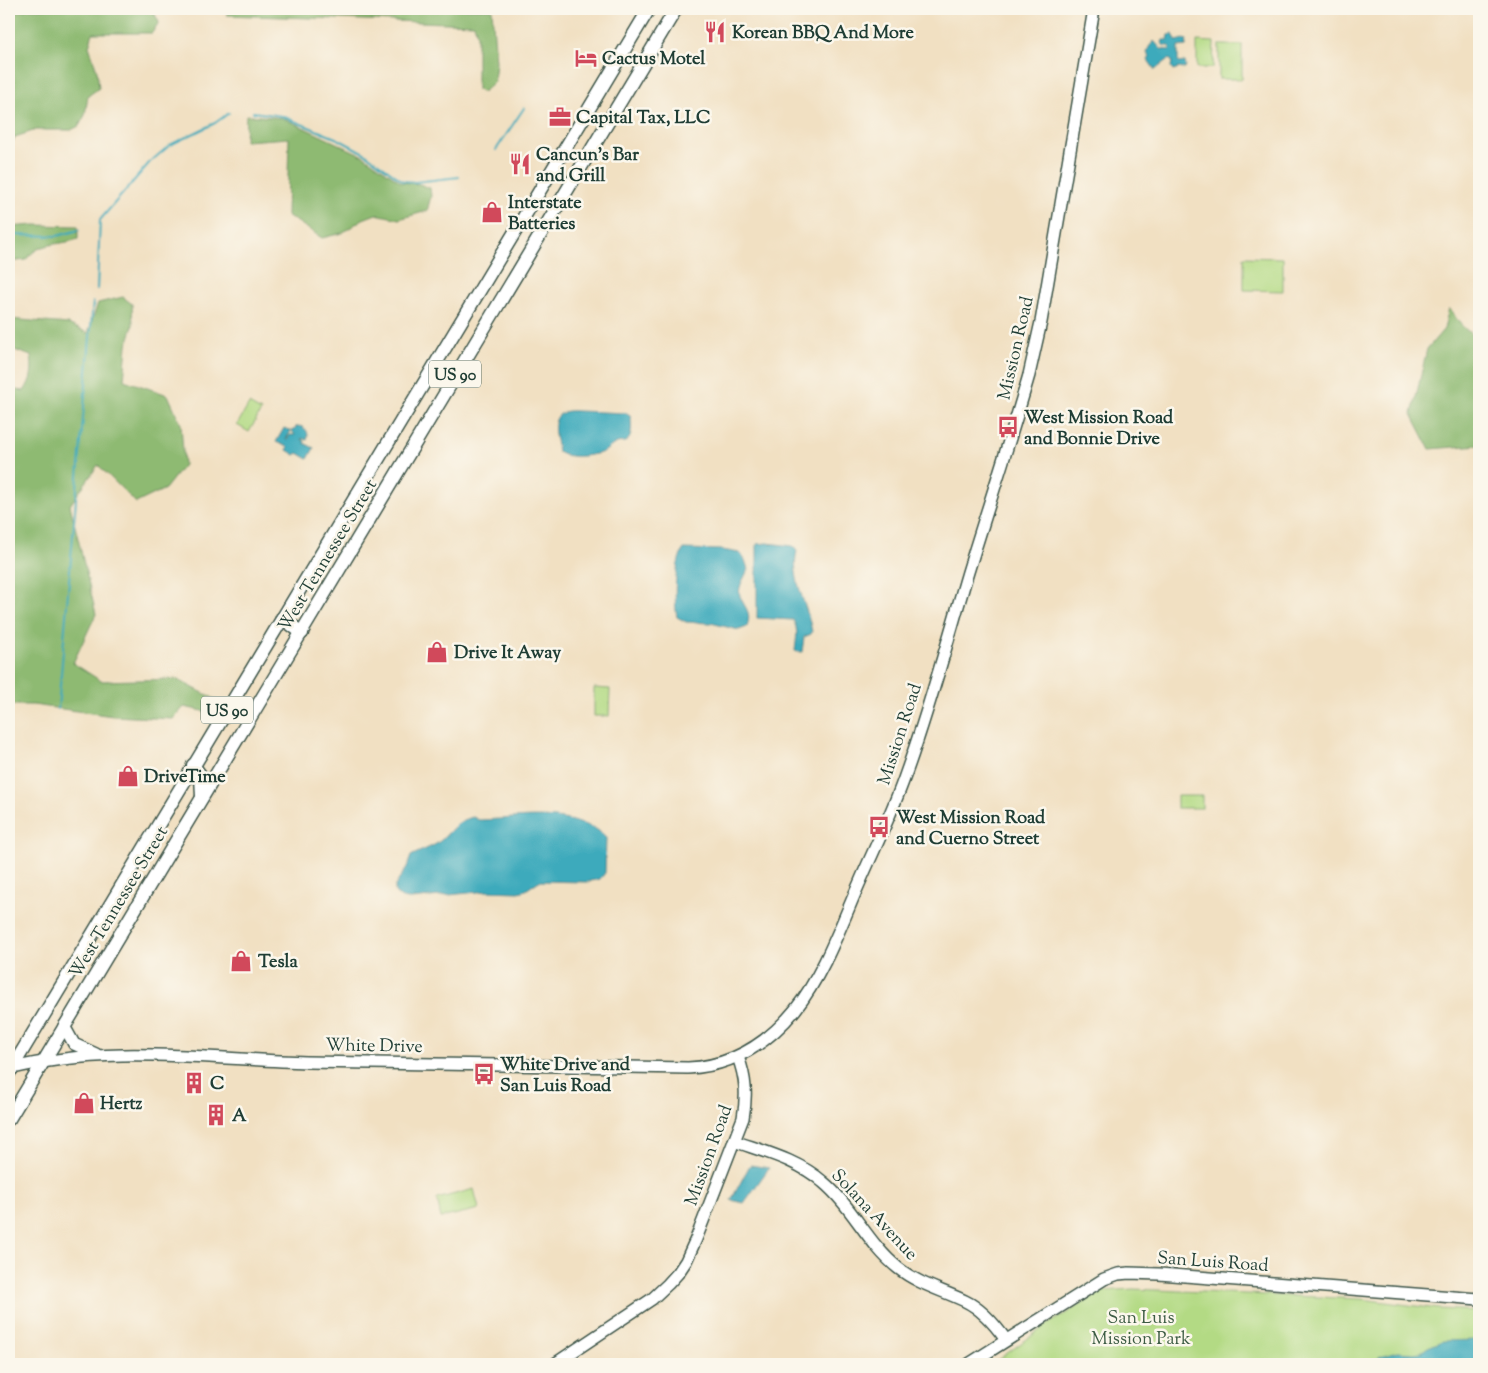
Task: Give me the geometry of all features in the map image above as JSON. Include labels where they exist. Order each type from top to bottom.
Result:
[{"type":"main road","name":"West Tennessee Street","points":[[10,1070],[649,9]]},
{"type":"main road","name":"West Tennessee Street","points":[[9,1119],[302,633],[672,12]]},
{"type":"main road","points":[[527,212],[547,222]]},
{"type":"main road","points":[[380,454],[401,466]]},
{"type":"main road","points":[[282,618],[302,633]]},
{"type":"main road","points":[[193,765],[201,776],[202,797]]},
{"type":"street","name":"Mission Road","points":[[557,1364],[652,1299],[678,1273],[686,1261],[743,1118],[746,1099],[743,1070],[738,1057],[774,1032],[804,997],[820,968],[892,811],[906,773],[1029,375],[1041,322],[1094,9]]},
{"type":"street","points":[[64,1026],[74,1044],[98,1054]]},
{"type":"street","name":"White Drive","points":[[10,1070],[44,1061],[98,1054],[175,1054],[306,1062],[667,1068],[698,1067],[738,1057]]},
{"type":"street","name":"Solana Avenue","points":[[734,1141],[782,1157],[802,1166],[824,1182],[875,1245],[898,1268],[926,1285],[973,1306],[984,1315],[1006,1340]]},
{"type":"street","name":"San Luis Road","points":[[969,1364],[1104,1279],[1118,1274],[1159,1274],[1479,1299]]},
{"type":"green space","points":[[29,9],[152,9],[159,22],[152,33],[93,33],[89,46],[97,71],[99,88],[88,96],[85,115],[79,126],[71,130],[36,130],[15,137],[9,149],[9,14]]},
{"type":"green space","points":[[226,9],[492,9],[496,62],[494,82],[483,92],[477,90],[477,35],[474,24],[227,15]]},
{"type":"green space","points":[[1197,41],[1214,42],[1213,68],[1197,68]]},
{"type":"green space","points":[[1219,45],[1242,45],[1242,79],[1219,79]]},
{"type":"green space","points":[[246,115],[283,118],[364,156],[401,182],[419,184],[430,188],[431,196],[427,211],[399,219],[376,214],[363,219],[342,233],[322,238],[287,215],[289,138],[245,141]]},
{"type":"green space","points":[[34,225],[78,226],[78,239],[43,247],[31,254],[26,260],[9,262],[9,227]]},
{"type":"green space","points":[[1244,257],[1283,258],[1283,291],[1244,290]]},
{"type":"green space","points":[[123,297],[132,304],[133,325],[127,345],[124,380],[168,395],[181,424],[184,465],[165,489],[136,503],[98,465],[70,505],[96,614],[73,663],[101,681],[176,679],[217,700],[212,713],[184,707],[173,719],[113,716],[33,705],[9,705],[9,389],[24,391],[30,379],[32,365],[31,356],[9,348],[9,319],[68,324],[88,333],[98,303]]},
{"type":"green space","points":[[1449,308],[1461,325],[1479,341],[1479,445],[1430,449],[1412,414],[1427,349],[1444,329]]},
{"type":"green space","points":[[249,404],[261,411],[249,432],[237,425]]},
{"type":"green space","points":[[594,688],[610,689],[609,716],[594,716]]},
{"type":"green space","points":[[1177,796],[1202,796],[1202,808],[1177,808]]},
{"type":"green space","points":[[474,1189],[479,1209],[441,1218],[437,1199]]},
{"type":"green space","name":"San Luis Mission Park","points":[[1133,1289],[1362,1299],[1439,1309],[1479,1311],[1479,1364],[992,1364],[1048,1324],[1103,1291]]},
{"type":"water","points":[[1173,34],[1176,41],[1187,40],[1186,46],[1178,47],[1178,61],[1179,63],[1185,62],[1186,67],[1173,70],[1171,67],[1172,61],[1169,59],[1155,70],[1148,60],[1150,57],[1147,53],[1149,47],[1154,41],[1161,49],[1170,50],[1170,46],[1164,46],[1162,43],[1163,40],[1168,40],[1169,35]]},
{"type":"water","points":[[564,412],[626,413],[631,417],[631,435],[626,442],[617,443],[602,452],[584,456],[568,456],[558,452],[555,426],[558,416]]},
{"type":"water","points":[[297,426],[302,427],[307,432],[307,440],[301,439],[305,441],[304,443],[314,448],[308,459],[298,453],[295,455],[287,450],[288,447],[276,442],[284,428],[291,431],[287,440],[290,435],[295,435],[292,431]]},
{"type":"water","points":[[767,543],[793,546],[797,551],[796,571],[812,632],[804,637],[802,652],[795,651],[797,631],[793,620],[757,618],[757,544]]},
{"type":"water","points":[[684,549],[722,550],[740,553],[748,569],[740,586],[739,593],[749,617],[747,627],[739,630],[711,623],[686,622],[677,617],[675,592],[677,572],[678,563]]},
{"type":"water","points":[[473,817],[479,820],[531,817],[557,818],[570,820],[593,828],[606,838],[605,873],[600,879],[587,882],[539,881],[526,890],[519,892],[487,891],[406,899],[395,892],[395,886],[407,867],[411,856],[436,844],[456,825]]},
{"type":"water","points":[[750,1165],[769,1168],[744,1203],[731,1200]]},
{"type":"water","points":[[1443,1341],[1479,1341],[1479,1364],[1372,1364],[1380,1357],[1397,1352],[1421,1352]]},
{"type":"waterway","points":[[496,150],[524,108]]},
{"type":"waterway","points":[[253,112],[282,116],[338,139],[366,154],[403,181],[415,182],[459,177]]},
{"type":"waterway","points":[[97,289],[100,220],[150,162],[170,145],[215,123],[229,113]]},
{"type":"waterway","points":[[9,235],[57,236],[79,230]]},
{"type":"waterway","points":[[58,709],[93,302]]},
{"type":"place","name":"Korean BBQ And More","points":[[715,32]]},
{"type":"place","name":"Cactus Motel","points":[[586,58]]},
{"type":"place","name":"Capital Tax, LLC","points":[[560,117]]},
{"type":"place","name":"Cancun's Bar and Grill","points":[[520,164]]},
{"type":"place","name":"Interstate Batteries","points":[[492,212]]},
{"type":"place","name":"West Mission Road and Bonnie Drive","points":[[1008,427]]},
{"type":"place","name":"Drive It Away","points":[[437,652]]},
{"type":"place","name":"DriveTime","points":[[128,776]]},
{"type":"place","name":"West Mission Road and Cuerno Street","points":[[879,827]]},
{"type":"place","name":"Tesla","points":[[241,961]]},
{"type":"place","name":"White Drive and San Luis Road","points":[[484,1074]]},
{"type":"place","name":"C","points":[[194,1083]]},
{"type":"place","name":"Hertz","points":[[84,1103]]},
{"type":"place","name":"A","points":[[216,1115]]}]
